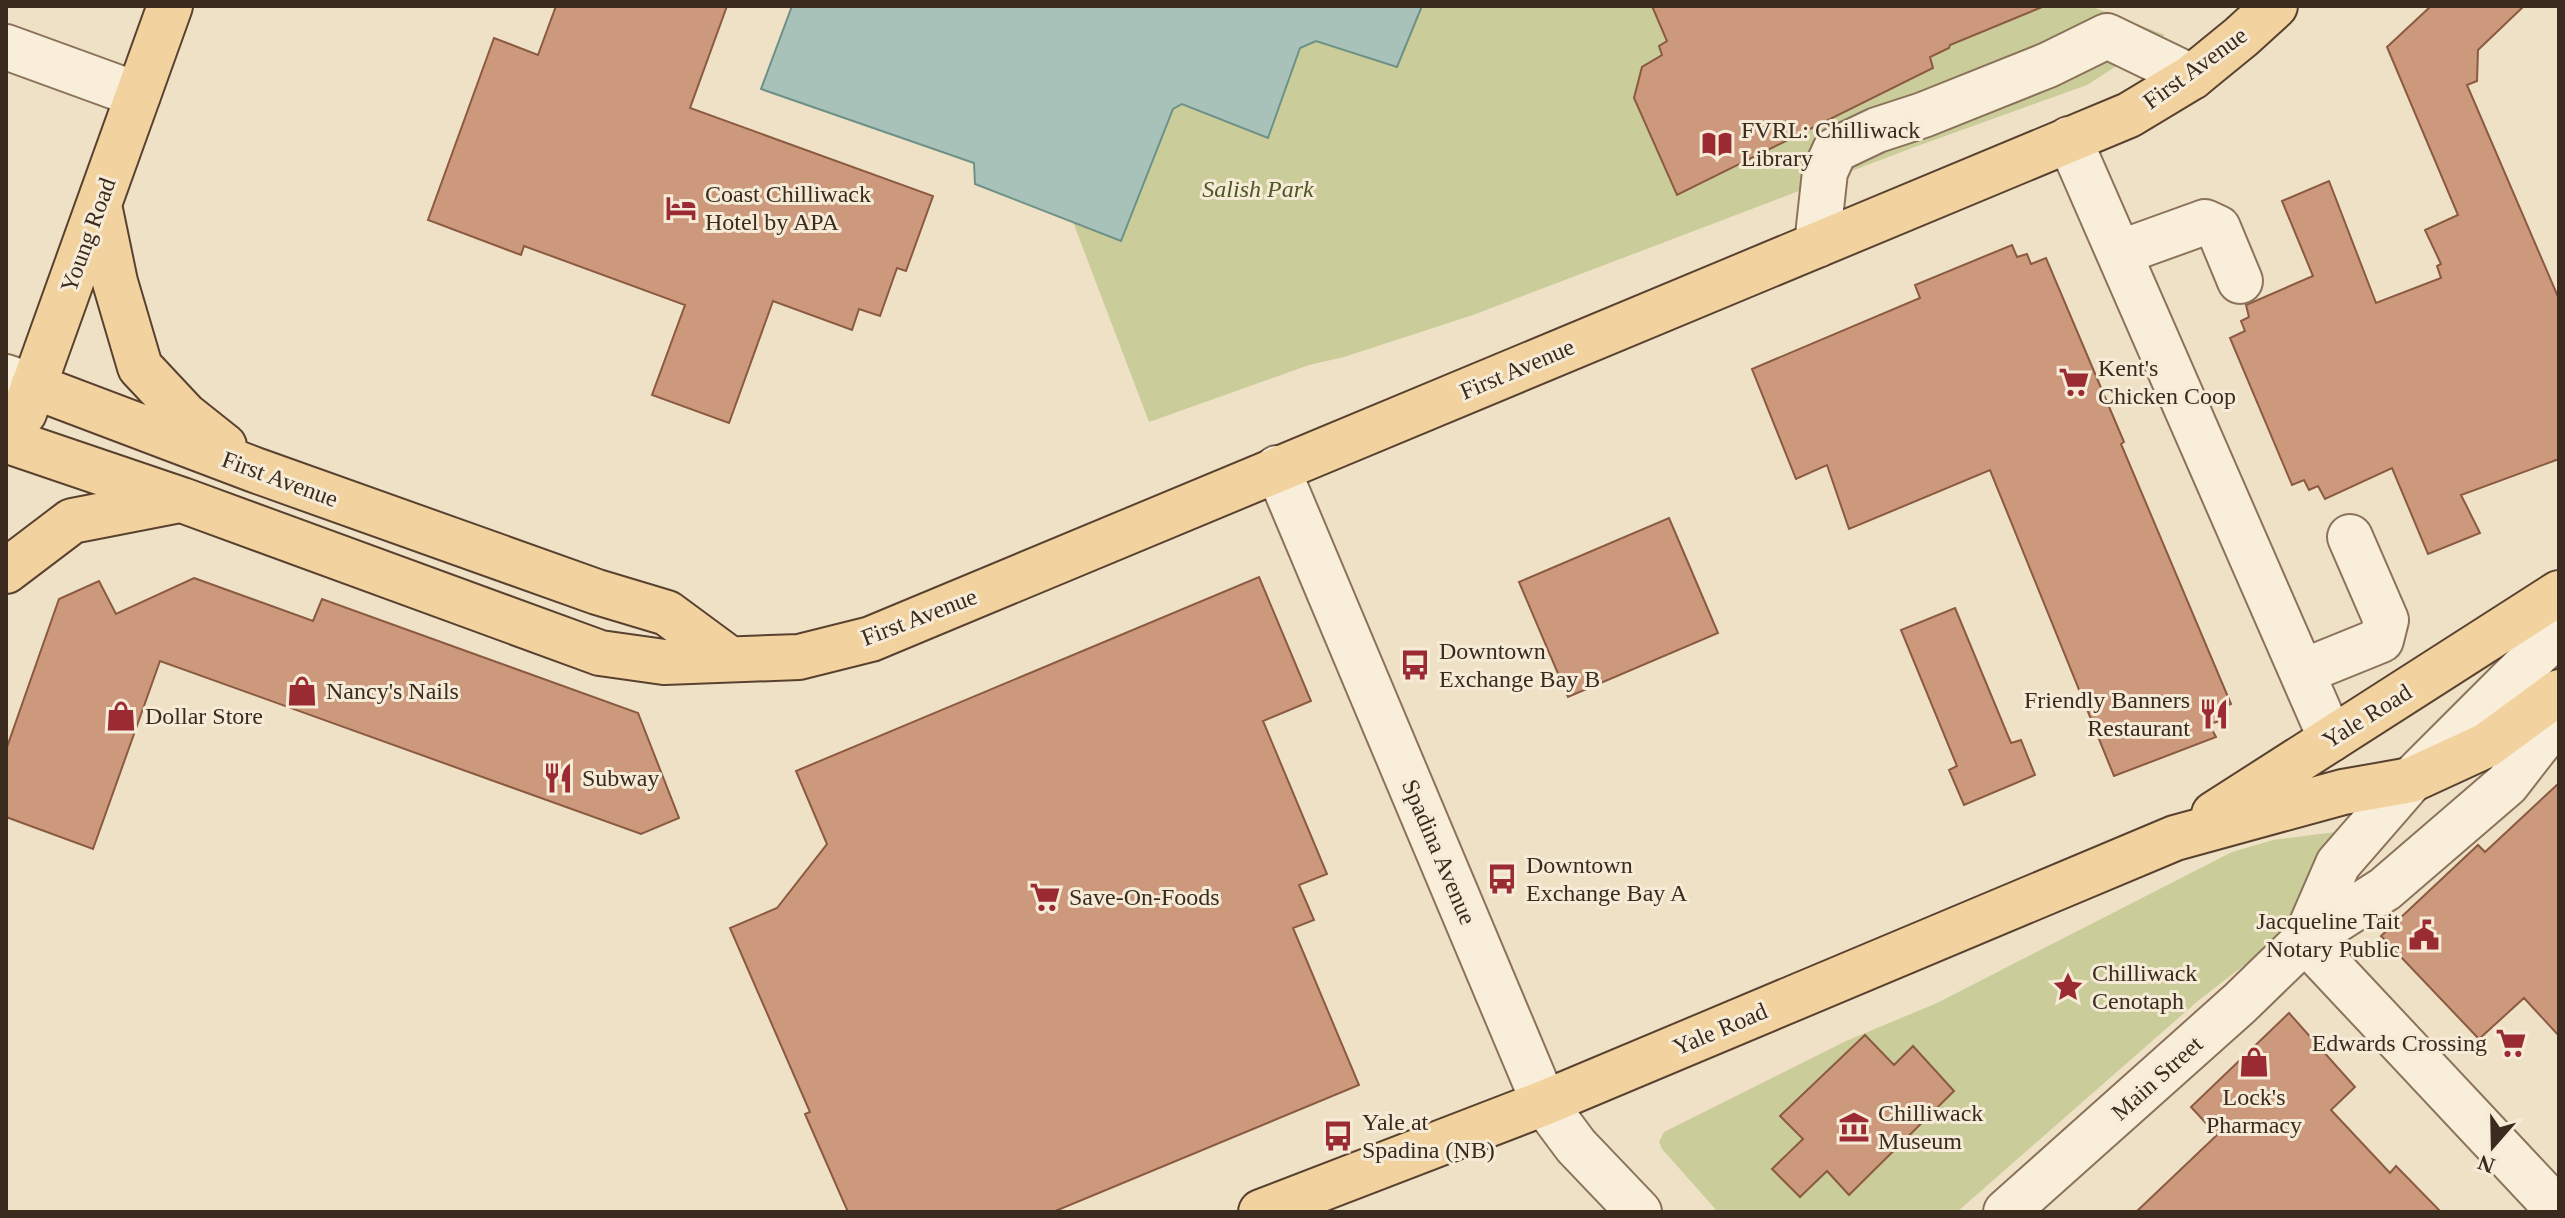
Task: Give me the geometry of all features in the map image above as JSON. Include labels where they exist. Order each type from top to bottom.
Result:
[{"type":"main road","name":"Young Road","points":[[9,449],[20,381],[99,204],[170,6]]},
{"type":"main road","name":"First Avenue","points":[[9,449],[182,500],[600,653],[664,662],[799,657],[871,639],[2129,115],[2192,77],[2275,6]]},
{"type":"main road","points":[[99,204],[115,282],[140,367],[185,415],[255,470]]},
{"type":"main road","name":"First Avenue","points":[[20,381],[255,470],[597,592],[667,613],[728,658]]},
{"type":"main road","points":[[6,571],[72,521],[182,500]]},
{"type":"main road","name":"Yale Road","points":[[2175,838],[2559,593]]},
{"type":"main road","name":"Yale Road","points":[[1261,1212],[1544,1103],[2175,838],[2343,792],[2411,780],[2487,745],[2559,692]]},
{"type":"street","points":[[1817,245],[1825,172],[1835,150],[1877,130],[1990,89],[2107,36],[2192,77]]},
{"type":"street","points":[[6,47],[138,95]]},
{"type":"street","points":[[2069,139],[2331,739]]},
{"type":"street","points":[[2119,253],[2205,222],[2218,228],[2240,281]]},
{"type":"street","name":"Spadina Avenue","points":[[1277,468],[1544,1103],[1576,1146],[1639,1212]]},
{"type":"street","points":[[2302,672],[2381,640],[2385,630],[2386,620],[2350,537]]},
{"type":"street","name":"Main Street","points":[[2305,940],[2338,864],[2411,780],[2559,632]]},
{"type":"street","name":"Main Street","points":[[2006,1212],[2240,1003],[2305,940],[2385,889],[2507,784],[2559,717]]},
{"type":"street","points":[[2305,940],[2559,1211]]},
{"type":"green space","name":"Salish Park","points":[[792,6],[2090,6],[2165,35],[2087,85],[1473,315],[1344,357],[1309,365],[1149,422],[1073,222],[975,184],[974,163],[761,89]]},
{"type":"green space","points":[[2344,831],[2286,933],[2199,1000],[1957,1212],[1718,1212],[1662,1149],[1659,1142],[1664,1132],[1846,1041],[1937,1003],[2232,852],[2273,840]]},
{"type":"water","points":[[792,6],[1422,6],[1397,67],[1316,41],[1300,48],[1268,138],[1182,104],[1173,109],[1121,241],[975,184],[974,163],[761,89]]},
{"type":"building","name":"Coast Chilliwack Hotel by APA","points":[[556,6],[727,6],[690,108],[933,196],[906,271],[897,268],[880,316],[859,309],[852,330],[773,301],[729,423],[652,395],[685,305],[524,246],[521,255],[428,220],[494,38],[538,55]]},
{"type":"building","name":"FVRL: Chilliwack Library","points":[[1652,6],[2042,7],[1950,45],[1930,57],[1933,68],[1677,195],[1634,98],[1642,67],[1662,55],[1659,46],[1667,41]]},
{"type":"building","points":[[2431,6],[2524,6],[2478,50],[2477,81],[2467,85],[2559,299],[2559,459],[2461,495],[2480,533],[2428,554],[2392,468],[2325,499],[2318,486],[2309,490],[2304,480],[2292,485],[2230,338],[2245,331],[2241,321],[2249,317],[2246,305],[2313,276],[2282,201],[2329,181],[2376,303],[2441,278],[2437,266],[2441,264],[2425,230],[2458,215],[2387,47]]},
{"type":"building","points":[[2012,245],[2017,257],[2027,254],[2031,264],[2046,258],[2231,704],[2216,710],[2220,721],[2209,724],[2216,737],[2114,776],[1990,470],[1849,529],[1827,465],[1796,479],[1752,369],[1920,298],[1915,285]]},
{"type":"building","points":[[1669,518],[1718,633],[1568,697],[1519,582]]},
{"type":"building","name":"Save-On-Foods","points":[[1259,577],[1311,701],[1263,721],[1327,874],[1299,885],[1314,920],[1293,928],[1359,1085],[1053,1212],[848,1212],[805,1114],[810,1112],[730,928],[777,908],[827,844],[796,771]]},
{"type":"building","points":[[194,578],[313,621],[322,599],[638,713],[679,818],[641,834],[160,661],[93,849],[6,817],[6,750],[59,599],[99,581],[116,614]]},
{"type":"building","points":[[1955,608],[2011,743],[2021,740],[2035,775],[1964,805],[1949,770],[1957,766],[1901,630]]},
{"type":"building","name":"Edwards Crossing","points":[[2559,783],[2559,1036],[2524,998],[2479,1039],[2381,936],[2478,845],[2485,852]]},
{"type":"building","points":[[2289,1013],[2355,1087],[2331,1110],[2390,1173],[2396,1166],[2441,1212],[2136,1212],[2217,1135],[2191,1107]]},
{"type":"building","name":"Chilliwack Museum","points":[[1865,1035],[1894,1065],[1913,1046],[1954,1091],[1849,1195],[1827,1171],[1800,1197],[1772,1169],[1803,1139],[1780,1116]]},
{"type":"place","name":"FVRL: Chilliwack Library","points":[[1717,144]]},
{"type":"place","name":"Coast Chilliwack Hotel by APA","points":[[681,208]]},
{"type":"place","name":"Kent's Chicken Coop","points":[[2074,382]]},
{"type":"place","name":"Downtown Exchange Bay B","points":[[1415,665]]},
{"type":"place","name":"Nancy's Nails","points":[[302,691]]},
{"type":"place","name":"Friendly Banners Restaurant","points":[[2214,714]]},
{"type":"place","name":"Dollar Store","points":[[121,716]]},
{"type":"place","name":"Subway","points":[[558,778]]},
{"type":"place","name":"Downtown Exchange Bay A","points":[[1502,879]]},
{"type":"place","name":"Save-On-Foods","points":[[1045,897]]},
{"type":"place","name":"Jacqueline Tait Notary Public","points":[[2424,935]]},
{"type":"place","name":"Chilliwack Cenotaph","points":[[2068,987]]},
{"type":"place","name":"Edwards Crossing","points":[[2511,1043]]},
{"type":"place","name":"Lock's Pharmacy","points":[[2254,1062]]},
{"type":"place","name":"Chilliwack Museum","points":[[1854,1127]]},
{"type":"place","name":"Yale at Spadina (NB)","points":[[1338,1136]]}]
